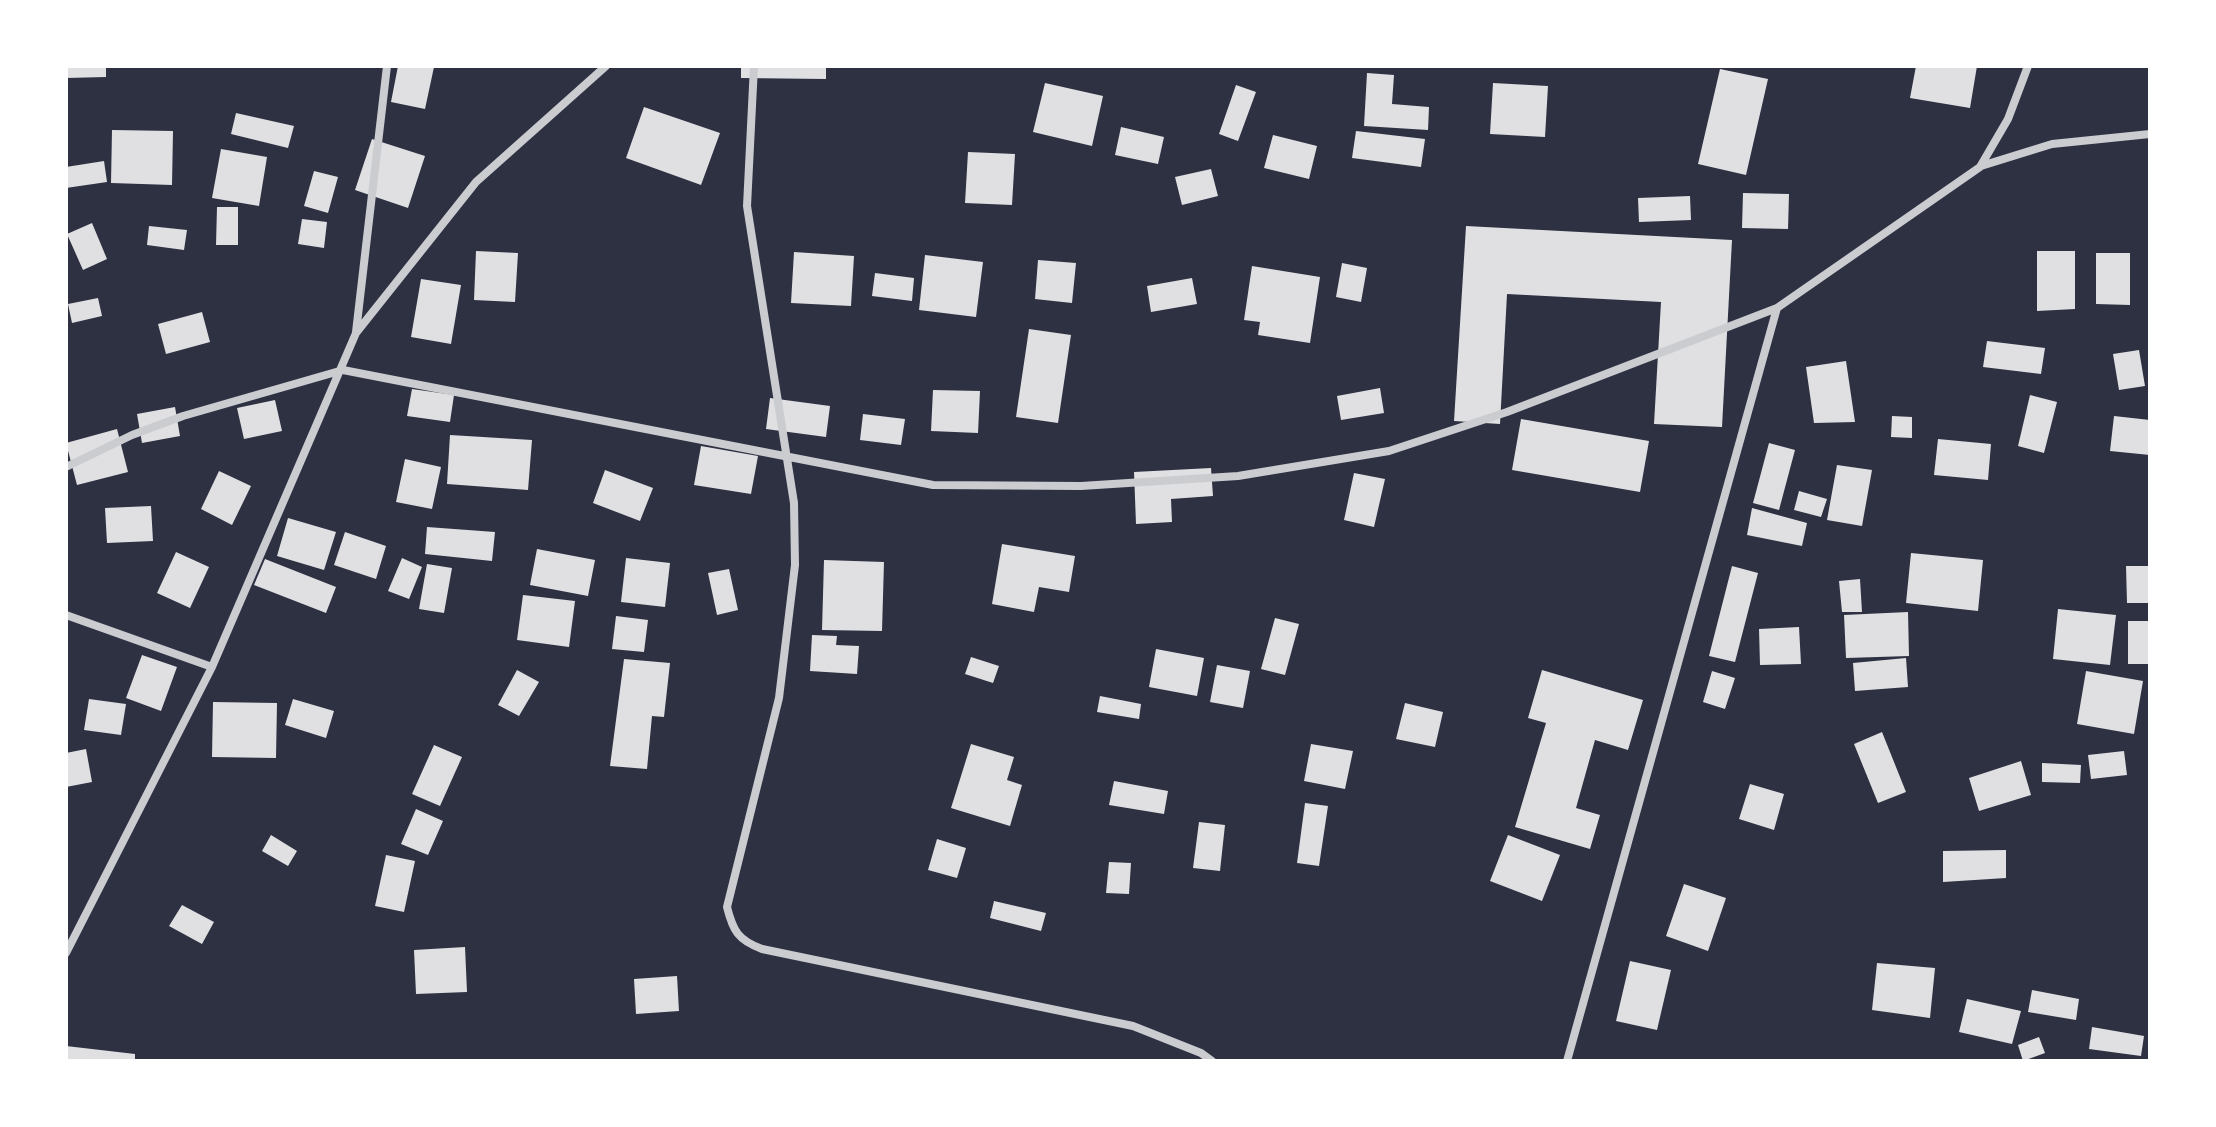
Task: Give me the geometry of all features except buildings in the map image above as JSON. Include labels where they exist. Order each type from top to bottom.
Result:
[{"type":"street","points":[[66,953],[212,667],[343,370],[356,333],[387,66]]},
{"type":"street","points":[[356,333],[476,182],[606,66]]},
{"type":"street","points":[[754,66],[747,206],[784,456],[794,503],[795,565],[779,698],[727,907],[737,936],[762,949],[1133,1026],[1201,1053],[1212,1061]]},
{"type":"street","points":[[1980,167],[2008,119],[2028,66]]},
{"type":"street","points":[[66,467],[132,435],[183,416],[343,370],[933,485],[1081,486],[1238,476],[1389,451],[1507,412],[1777,308],[1980,167],[2052,144],[2150,134]]},
{"type":"street","points":[[1567,1061],[1777,308]]},
{"type":"street","points":[[66,615],[212,667]]}]
